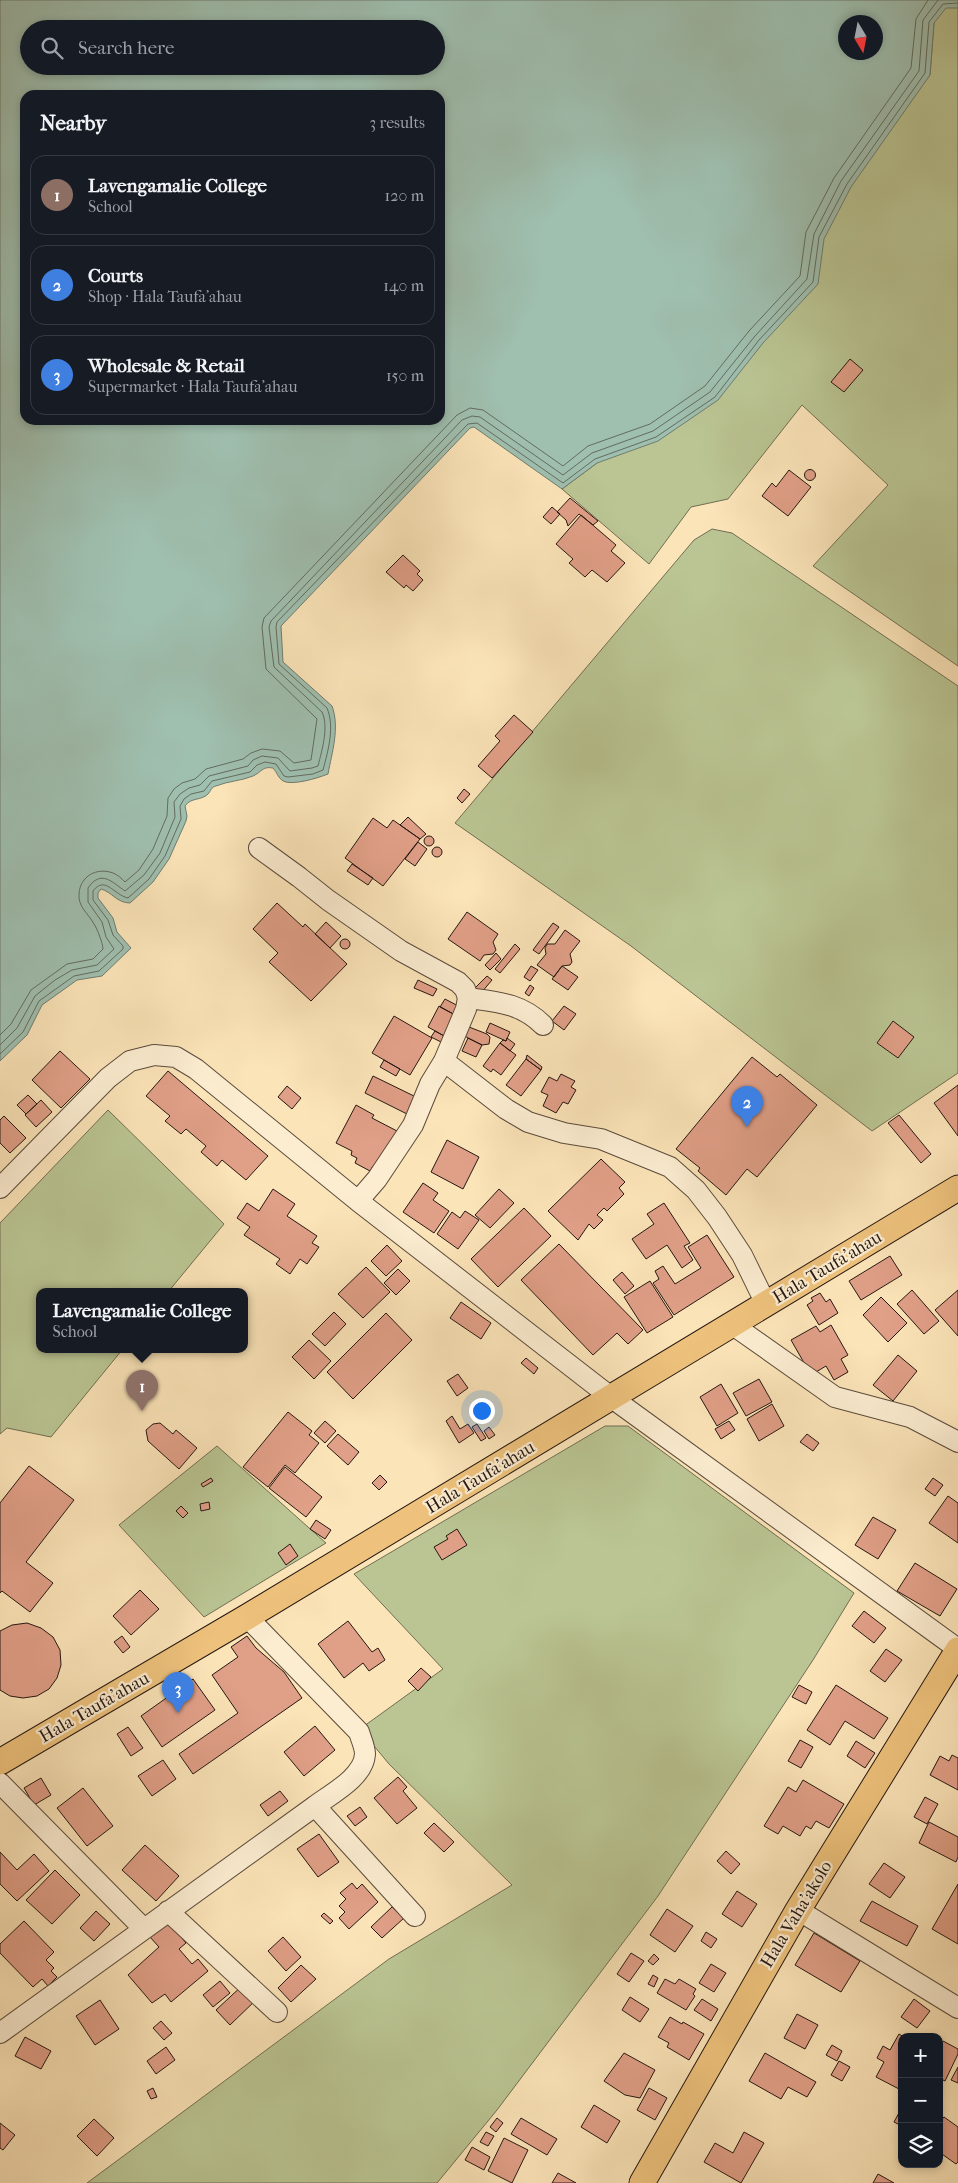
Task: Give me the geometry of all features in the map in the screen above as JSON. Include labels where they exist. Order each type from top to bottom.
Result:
[{"type":"main road","name":"Hala Taufa'ahau","points":[[0,1762],[247,1617],[958,1188]]},
{"type":"main road","name":"Hala Vaha'akolo","points":[[642,2183],[798,1910],[958,1650]]},
{"type":"street","points":[[259,848],[328,900],[401,951],[458,982],[466,989],[468,998],[466,1008],[444,1061],[430,1084],[413,1125],[377,1180],[358,1201]]},
{"type":"street","points":[[468,998],[515,1006],[532,1014],[543,1025]]},
{"type":"street","points":[[0,1188],[108,1078],[130,1061],[154,1055],[176,1057],[196,1069],[358,1201],[612,1398],[958,1650]]},
{"type":"street","points":[[444,1061],[506,1109],[528,1122],[564,1133],[601,1139],[670,1167],[696,1190],[717,1217],[742,1255],[766,1304]]},
{"type":"street","points":[[733,1325],[835,1398],[910,1417],[958,1442]]},
{"type":"street","points":[[0,2033],[315,1806],[359,1770],[365,1755],[359,1732],[247,1617]]},
{"type":"street","points":[[0,1783],[144,1929]]},
{"type":"street","points":[[315,1806],[415,1916]]},
{"type":"street","points":[[798,1910],[958,2008]]},
{"type":"street","points":[[168,1911],[277,2012]]},
{"type":"green space","points":[[958,0],[958,666],[813,566],[888,485],[802,405],[728,499],[691,507],[649,564],[562,489],[597,463],[930,75],[934,23],[933,4]]},
{"type":"green space","points":[[712,529],[732,533],[958,686],[958,1073],[872,1131],[631,946],[455,823],[694,540]]},
{"type":"green space","points":[[108,1110],[224,1224],[171,1288],[36,1288],[36,1353],[120,1353],[51,1437],[7,1428],[0,1434],[0,1223]]},
{"type":"green space","points":[[605,1426],[628,1426],[854,1593],[813,1660],[658,1896],[497,2110],[437,2183],[87,2183],[389,1959],[512,1885],[389,1764],[360,1729],[443,1669],[354,1574]]},
{"type":"green space","points":[[217,1446],[326,1543],[204,1617],[119,1525]]},
{"type":"water","points":[[0,0],[958,0],[958,8],[946,8],[934,23],[930,75],[851,187],[824,239],[818,284],[763,343],[718,400],[658,441],[597,463],[562,489],[474,427],[470,428],[281,626],[283,662],[332,706],[335,731],[328,774],[292,783],[281,780],[273,768],[266,768],[248,778],[214,787],[202,798],[187,803],[185,806],[186,821],[169,859],[153,882],[130,903],[125,903],[101,889],[98,893],[98,898],[113,918],[117,932],[131,948],[102,976],[77,980],[42,1005],[27,1035],[0,1061]]},
{"type":"building","points":[[850,359],[863,370],[844,392],[831,382]]},
{"type":"building","points":[[810,469],[816,475],[810,481],[804,475]]},
{"type":"building","points":[[789,470],[811,487],[788,516],[762,496],[772,483],[776,487]]},
{"type":"building","points":[[570,498],[598,521],[593,525],[579,514],[568,526],[566,520],[557,512]]},
{"type":"building","points":[[552,507],[560,514],[551,524],[543,517]]},
{"type":"building","points":[[581,515],[616,545],[611,551],[625,563],[607,582],[592,570],[585,577],[569,563],[573,559],[556,544]]},
{"type":"building","points":[[403,555],[420,571],[417,574],[423,580],[413,591],[406,585],[404,588],[386,572]]},
{"type":"building","points":[[514,715],[533,732],[492,778],[478,766],[500,741],[495,736]]},
{"type":"building","points":[[464,789],[470,794],[462,803],[457,798]]},
{"type":"building","points":[[408,817],[426,834],[420,839],[400,825]]},
{"type":"building","points":[[373,818],[387,828],[393,820],[420,839],[383,886],[345,858]]},
{"type":"building","points":[[427,836],[431,836],[434,841],[433,845],[427,846],[424,843],[424,839]]},
{"type":"building","points":[[418,842],[427,849],[415,866],[405,859]]},
{"type":"building","points":[[435,847],[439,847],[442,852],[441,856],[435,857],[432,854],[432,850]]},
{"type":"building","points":[[352,864],[373,878],[368,885],[347,871]]},
{"type":"building","points":[[277,903],[303,927],[305,924],[347,964],[311,1001],[269,962],[278,953],[253,929]]},
{"type":"building","points":[[467,912],[498,934],[493,942],[496,950],[493,954],[484,955],[480,961],[448,939]]},
{"type":"building","points":[[326,922],[341,936],[330,948],[315,934]]},
{"type":"building","points":[[553,923],[559,927],[539,954],[533,950]]},
{"type":"building","points":[[565,930],[580,941],[570,954],[572,962],[570,965],[562,966],[554,977],[537,965],[546,954],[545,948],[547,944],[555,944]]},
{"type":"building","points":[[343,939],[347,939],[350,944],[349,948],[343,949],[340,946],[340,942]]},
{"type":"building","points":[[515,944],[520,949],[500,973],[495,969]]},
{"type":"building","points":[[496,953],[501,959],[490,970],[485,965]]},
{"type":"building","points":[[531,966],[538,970],[530,981],[524,977]]},
{"type":"building","points":[[562,966],[578,977],[568,990],[552,979]]},
{"type":"building","points":[[487,976],[492,980],[481,993],[475,988]]},
{"type":"building","points":[[418,980],[437,989],[433,996],[414,988]]},
{"type":"building","points":[[530,985],[534,988],[529,996],[525,993]]},
{"type":"building","points":[[445,999],[462,1008],[457,1016],[440,1007]]},
{"type":"building","points":[[439,1006],[457,1016],[446,1037],[428,1027]]},
{"type":"building","points":[[564,1006],[576,1014],[564,1030],[552,1021]]},
{"type":"building","points":[[394,1016],[432,1038],[410,1075],[372,1053]]},
{"type":"building","points":[[893,1021],[914,1037],[898,1058],[877,1043]]},
{"type":"building","points":[[490,1023],[510,1032],[506,1041],[486,1032]]},
{"type":"building","points":[[469,1027],[487,1034],[490,1037],[489,1044],[482,1045],[465,1036],[466,1029]]},
{"type":"building","points":[[435,1031],[446,1037],[443,1043],[431,1037]]},
{"type":"building","points":[[468,1038],[482,1045],[476,1057],[462,1051]]},
{"type":"building","points":[[507,1038],[515,1044],[510,1051],[500,1043],[503,1040],[506,1041]]},
{"type":"building","points":[[500,1043],[516,1055],[501,1075],[493,1069],[491,1072],[483,1066]]},
{"type":"building","points":[[60,1051],[90,1079],[61,1108],[32,1080]]},
{"type":"building","points":[[527,1055],[542,1067],[541,1070],[526,1059]]},
{"type":"building","points":[[752,1057],[777,1077],[780,1074],[817,1105],[757,1177],[747,1169],[726,1195],[698,1171],[700,1168],[676,1149]]},
{"type":"building","points":[[526,1059],[541,1070],[521,1096],[506,1085]]},
{"type":"building","points":[[384,1060],[400,1069],[396,1076],[380,1067]]},
{"type":"building","points":[[168,1071],[268,1156],[246,1180],[222,1160],[217,1166],[201,1152],[206,1146],[186,1129],[181,1134],[165,1121],[170,1116],[146,1096]]},
{"type":"building","points":[[561,1074],[575,1081],[571,1087],[576,1090],[568,1104],[563,1102],[556,1113],[543,1106],[548,1095],[541,1092],[549,1077],[557,1081]]},
{"type":"building","points":[[373,1076],[416,1097],[407,1114],[365,1093]]},
{"type":"building","points":[[958,1085],[958,1136],[934,1103]]},
{"type":"building","points":[[287,1086],[301,1098],[292,1109],[278,1097]]},
{"type":"building","points":[[28,1095],[37,1104],[26,1114],[17,1105]]},
{"type":"building","points":[[41,1100],[52,1112],[36,1127],[25,1115]]},
{"type":"building","points":[[356,1105],[374,1115],[372,1118],[397,1131],[377,1169],[373,1166],[370,1171],[355,1163],[357,1158],[351,1155],[352,1151],[336,1143]]},
{"type":"building","points":[[899,1115],[931,1154],[921,1163],[888,1123]]},
{"type":"building","points":[[4,1116],[26,1138],[10,1153],[0,1143],[0,1120]]},
{"type":"building","points":[[447,1140],[479,1157],[463,1189],[431,1172]]},
{"type":"building","points":[[601,1159],[625,1182],[619,1188],[624,1194],[607,1211],[604,1208],[597,1215],[603,1220],[594,1229],[589,1224],[578,1240],[548,1211]]},
{"type":"building","points":[[423,1183],[438,1193],[433,1200],[449,1211],[434,1233],[403,1212]]},
{"type":"building","points":[[273,1189],[295,1204],[287,1216],[317,1236],[312,1243],[319,1247],[307,1264],[300,1259],[290,1274],[276,1264],[280,1259],[244,1235],[250,1227],[237,1218],[247,1203],[259,1211]]},
{"type":"building","points":[[499,1189],[514,1203],[490,1228],[475,1215]]},
{"type":"building","points":[[664,1203],[690,1243],[684,1246],[693,1260],[682,1268],[667,1245],[646,1259],[632,1239],[654,1224],[647,1214]]},
{"type":"building","points":[[524,1208],[551,1236],[498,1287],[471,1259]]},
{"type":"building","points":[[465,1211],[479,1220],[458,1249],[437,1234],[452,1212],[460,1218]]},
{"type":"building","points":[[707,1235],[734,1277],[674,1315],[653,1283],[659,1279],[655,1271],[663,1266],[675,1284],[701,1268],[688,1247]]},
{"type":"building","points":[[559,1244],[643,1330],[628,1344],[617,1333],[593,1355],[521,1280]]},
{"type":"building","points":[[387,1245],[402,1261],[386,1276],[371,1261]]},
{"type":"building","points":[[890,1256],[902,1275],[861,1300],[849,1281]]},
{"type":"building","points":[[366,1267],[390,1292],[363,1318],[338,1294]]},
{"type":"building","points":[[398,1269],[410,1281],[396,1295],[384,1283]]},
{"type":"building","points":[[622,1272],[634,1286],[625,1294],[613,1280]]},
{"type":"building","points":[[650,1281],[673,1317],[647,1333],[624,1297]]},
{"type":"building","points":[[912,1290],[939,1321],[924,1334],[897,1304]]},
{"type":"building","points":[[958,1290],[958,1336],[935,1310]]},
{"type":"building","points":[[820,1293],[826,1302],[830,1299],[838,1313],[819,1325],[807,1305],[813,1301],[811,1298]]},
{"type":"building","points":[[881,1297],[907,1323],[888,1342],[863,1315]]},
{"type":"building","points":[[461,1302],[491,1323],[481,1339],[450,1318]]},
{"type":"building","points":[[334,1312],[346,1324],[325,1346],[312,1334]]},
{"type":"building","points":[[386,1313],[412,1340],[353,1399],[327,1372]]},
{"type":"building","points":[[831,1325],[848,1355],[841,1359],[848,1372],[834,1380],[826,1366],[811,1375],[791,1340],[816,1326],[820,1332]]},
{"type":"building","points":[[309,1340],[331,1361],[314,1379],[292,1357]]},
{"type":"building","points":[[898,1355],[917,1371],[893,1401],[873,1385]]},
{"type":"building","points":[[526,1358],[538,1368],[534,1374],[521,1363]]},
{"type":"building","points":[[458,1374],[468,1388],[457,1396],[447,1381]]},
{"type":"building","points":[[759,1379],[772,1402],[746,1416],[733,1393]]},
{"type":"building","points":[[721,1384],[738,1413],[717,1426],[700,1397]]},
{"type":"building","points":[[772,1404],[784,1426],[759,1441],[747,1419]]},
{"type":"building","points":[[288,1412],[312,1431],[309,1435],[319,1443],[295,1473],[285,1465],[268,1487],[243,1467]]},
{"type":"building","points":[[452,1416],[460,1429],[468,1424],[474,1433],[459,1443],[446,1421]]},
{"type":"building","points":[[325,1421],[336,1431],[325,1443],[314,1433]]},
{"type":"building","points":[[729,1421],[735,1430],[721,1439],[715,1429]]},
{"type":"building","points":[[160,1423],[173,1434],[176,1430],[197,1448],[179,1469],[148,1441],[146,1430],[153,1424]]},
{"type":"building","points":[[477,1424],[486,1438],[481,1441],[472,1427]]},
{"type":"building","points":[[489,1427],[495,1435],[489,1439],[484,1431]]},
{"type":"building","points":[[338,1434],[359,1452],[348,1465],[327,1446]]},
{"type":"building","points":[[807,1434],[819,1443],[813,1451],[800,1442]]},
{"type":"building","points":[[29,1466],[74,1500],[26,1562],[53,1583],[30,1612],[2,1591],[0,1593],[0,1503]]},
{"type":"building","points":[[285,1467],[322,1497],[306,1517],[269,1488]]},
{"type":"building","points":[[380,1475],[387,1482],[379,1490],[372,1483]]},
{"type":"building","points":[[211,1478],[213,1481],[203,1487],[201,1484]]},
{"type":"building","points":[[933,1478],[943,1485],[935,1496],[925,1489]]},
{"type":"building","points":[[948,1496],[958,1503],[958,1543],[929,1523]]},
{"type":"building","points":[[209,1502],[210,1509],[201,1511],[200,1504]]},
{"type":"building","points":[[181,1506],[188,1513],[183,1518],[176,1511]]},
{"type":"building","points":[[873,1517],[896,1530],[878,1559],[855,1545]]},
{"type":"building","points":[[316,1520],[331,1530],[325,1539],[310,1529]]},
{"type":"building","points":[[457,1529],[467,1545],[442,1560],[434,1547],[448,1539],[446,1536]]},
{"type":"building","points":[[290,1544],[298,1556],[286,1565],[278,1553]]},
{"type":"building","points":[[915,1563],[957,1589],[940,1616],[897,1591]]},
{"type":"building","points":[[140,1590],[159,1609],[131,1635],[113,1616]]},
{"type":"building","points":[[864,1611],[886,1628],[874,1643],[852,1626]]},
{"type":"building","points":[[348,1621],[372,1652],[378,1648],[385,1660],[369,1671],[363,1663],[344,1678],[318,1644]]},
{"type":"building","points":[[27,1623],[41,1628],[53,1637],[60,1650],[61,1665],[57,1678],[49,1689],[37,1696],[23,1698],[10,1696],[0,1690],[0,1631],[12,1625]]},
{"type":"building","points":[[122,1636],[130,1647],[123,1653],[114,1642]]},
{"type":"building","points":[[247,1636],[256,1648],[284,1672],[302,1698],[193,1774],[179,1754],[238,1713],[212,1675],[238,1657],[231,1647]]},
{"type":"building","points":[[886,1649],[902,1660],[885,1682],[870,1671]]},
{"type":"building","points":[[421,1668],[431,1677],[418,1691],[408,1681]]},
{"type":"building","points":[[193,1679],[215,1710],[162,1747],[141,1716]]},
{"type":"building","points":[[799,1685],[812,1692],[806,1704],[792,1697]]},
{"type":"building","points":[[836,1685],[888,1718],[874,1739],[845,1721],[830,1745],[807,1730]]},
{"type":"building","points":[[315,1726],[335,1750],[304,1776],[284,1752]]},
{"type":"building","points":[[128,1727],[143,1748],[131,1756],[117,1734]]},
{"type":"building","points":[[800,1740],[813,1747],[801,1768],[788,1761]]},
{"type":"building","points":[[856,1741],[875,1753],[865,1768],[847,1756]]},
{"type":"building","points":[[952,1755],[958,1758],[958,1790],[930,1775],[940,1756],[949,1761]]},
{"type":"building","points":[[163,1760],[176,1779],[152,1796],[138,1776]]},
{"type":"building","points":[[398,1777],[407,1787],[403,1791],[417,1808],[397,1824],[374,1798]]},
{"type":"building","points":[[41,1778],[51,1795],[34,1805],[24,1788]]},
{"type":"building","points":[[803,1780],[844,1804],[829,1828],[816,1821],[811,1829],[806,1826],[800,1836],[783,1826],[778,1834],[764,1826],[788,1787],[796,1792]]},
{"type":"building","points":[[83,1788],[113,1826],[87,1846],[57,1808]]},
{"type":"building","points":[[280,1791],[288,1801],[268,1816],[260,1805]]},
{"type":"building","points":[[925,1797],[938,1804],[927,1824],[914,1817]]},
{"type":"building","points":[[360,1807],[367,1817],[355,1826],[347,1816]]},
{"type":"building","points":[[929,1822],[958,1837],[958,1857],[956,1862],[919,1843]]},
{"type":"building","points":[[434,1823],[454,1842],[444,1852],[424,1833]]},
{"type":"building","points":[[319,1834],[339,1862],[318,1877],[297,1849]]},
{"type":"building","points":[[145,1845],[179,1876],[156,1901],[122,1870]]},
{"type":"building","points":[[726,1851],[740,1864],[731,1874],[717,1861]]},
{"type":"building","points":[[0,1852],[17,1870],[34,1854],[49,1871],[17,1901],[0,1884]]},
{"type":"building","points":[[884,1863],[905,1877],[890,1898],[869,1884]]},
{"type":"building","points":[[55,1870],[80,1895],[52,1924],[26,1900]]},
{"type":"building","points":[[352,1883],[357,1889],[362,1884],[378,1902],[349,1929],[339,1918],[345,1912],[339,1906],[346,1899],[340,1893]]},
{"type":"building","points":[[958,1884],[958,1944],[932,1929]]},
{"type":"building","points":[[737,1891],[757,1904],[742,1927],[722,1914]]},
{"type":"building","points":[[872,1901],[918,1926],[907,1946],[860,1921]]},
{"type":"building","points":[[392,1907],[404,1918],[382,1938],[371,1927]]},
{"type":"building","points":[[667,1909],[693,1926],[675,1952],[650,1935]]},
{"type":"building","points":[[96,1911],[110,1924],[94,1941],[80,1928]]},
{"type":"building","points":[[324,1913],[333,1921],[330,1924],[321,1916]]},
{"type":"building","points":[[24,1921],[54,1952],[46,1960],[54,1968],[51,1971],[57,1977],[48,1986],[42,1979],[33,1987],[0,1953],[0,1944]]},
{"type":"building","points":[[168,1921],[186,1943],[179,1949],[192,1964],[198,1959],[208,1971],[171,2002],[165,1994],[152,2003],[128,1975],[159,1947],[150,1937]]},
{"type":"building","points":[[706,1932],[717,1939],[711,1948],[701,1941]]},
{"type":"building","points":[[814,1933],[860,1961],[841,1992],[795,1965]]},
{"type":"building","points":[[283,1937],[301,1957],[286,1971],[268,1951]]},
{"type":"building","points":[[631,1953],[644,1961],[629,1982],[617,1974]]},
{"type":"building","points":[[654,1954],[659,1959],[653,1965],[648,1961]]},
{"type":"building","points":[[711,1964],[726,1973],[714,1992],[699,1983]]},
{"type":"building","points":[[301,1965],[316,1979],[291,2002],[278,1988]]},
{"type":"building","points":[[653,1975],[658,1978],[654,1987],[648,1984]]},
{"type":"building","points":[[665,1979],[675,1984],[679,1979],[696,1989],[693,1994],[695,1996],[686,2010],[657,1993]]},
{"type":"building","points":[[220,1981],[230,1993],[213,2007],[203,1995]]},
{"type":"building","points":[[244,1984],[258,1998],[230,2025],[216,2010]]},
{"type":"building","points":[[630,1997],[649,2009],[640,2022],[622,2010]]},
{"type":"building","points":[[702,1999],[718,2009],[711,2021],[694,2010]]},
{"type":"building","points":[[914,1999],[930,2011],[917,2028],[901,2017]]},
{"type":"building","points":[[100,2000],[119,2029],[95,2045],[76,2016]]},
{"type":"building","points":[[797,2014],[818,2025],[805,2049],[784,2038]]},
{"type":"building","points":[[670,2017],[704,2034],[689,2060],[667,2047],[669,2043],[658,2037]]},
{"type":"building","points":[[161,2021],[172,2033],[164,2040],[153,2028]]},
{"type":"building","points":[[898,2036],[898,2088],[876,2077],[884,2062],[877,2058],[883,2046],[890,2050]]},
{"type":"building","points":[[25,2037],[51,2051],[41,2069],[15,2056]]},
{"type":"building","points":[[943,2041],[958,2049],[958,2054],[945,2081],[943,2080]]},
{"type":"building","points":[[832,2045],[842,2051],[837,2061],[826,2055]]},
{"type":"building","points":[[166,2047],[175,2060],[156,2074],[147,2061]]},
{"type":"building","points":[[624,2053],[655,2070],[640,2098],[625,2095],[604,2081]]},
{"type":"building","points":[[765,2053],[816,2082],[807,2097],[788,2087],[781,2099],[749,2081]]},
{"type":"building","points":[[839,2061],[850,2067],[842,2081],[831,2075]]},
{"type":"building","points":[[958,2067],[958,2083],[951,2080]]},
{"type":"building","points":[[153,2088],[157,2097],[151,2099],[147,2091]]},
{"type":"building","points":[[649,2088],[667,2098],[655,2120],[637,2110]]},
{"type":"building","points":[[594,2105],[620,2121],[607,2143],[581,2127]]},
{"type":"building","points":[[898,2115],[898,2124],[894,2122]]},
{"type":"building","points":[[944,2117],[958,2127],[958,2162],[956,2164],[943,2155]]},
{"type":"building","points":[[497,2118],[503,2123],[496,2132],[490,2127]]},
{"type":"building","points":[[521,2118],[557,2139],[547,2155],[511,2134]]},
{"type":"building","points":[[94,2119],[114,2138],[97,2156],[77,2136]]},
{"type":"building","points":[[0,2123],[15,2135],[3,2150],[0,2148]]},
{"type":"building","points":[[486,2132],[494,2136],[488,2146],[480,2142]]},
{"type":"building","points":[[744,2132],[764,2143],[741,2183],[704,2162],[715,2143],[733,2153]]},
{"type":"building","points":[[504,2138],[528,2150],[512,2183],[488,2171]]},
{"type":"building","points":[[472,2147],[490,2157],[484,2170],[465,2160]]},
{"type":"building","points":[[558,2173],[576,2183],[552,2183]]},
{"type":"building","points":[[878,2174],[894,2183],[873,2183]]},
{"type":"place","name":"Courts","points":[[747,1127]]},
{"type":"place","name":"Lavengamalie College","points":[[142,1411]]},
{"type":"place","name":"Wholesale & Retail","points":[[178,1713]]}]
